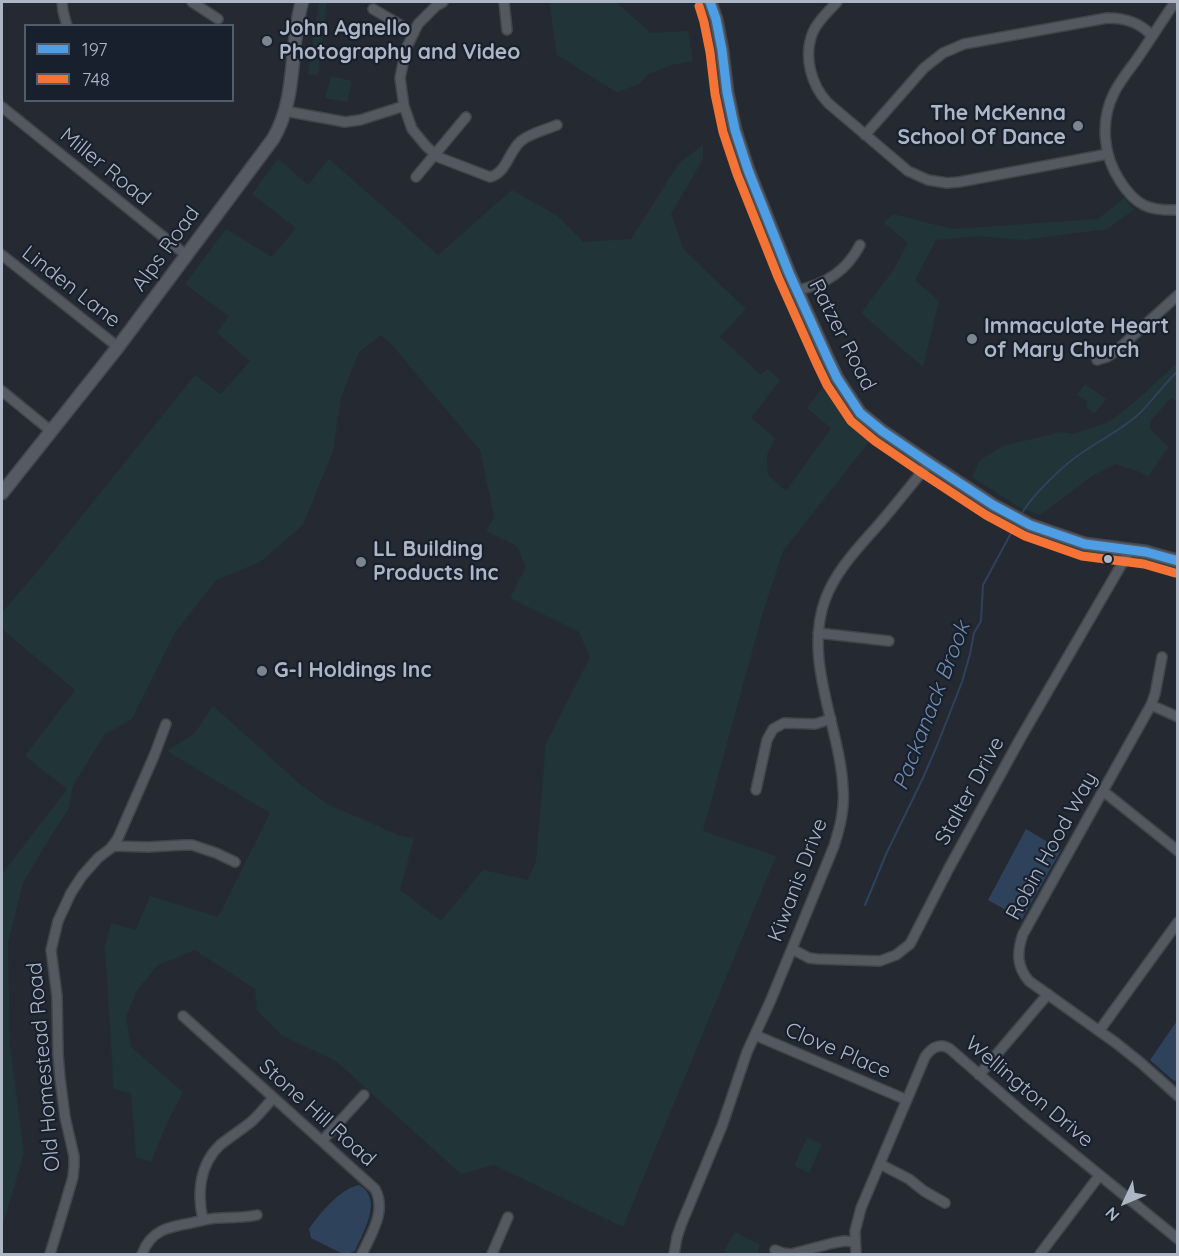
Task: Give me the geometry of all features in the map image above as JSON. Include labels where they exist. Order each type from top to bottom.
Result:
[{"type":"main road","name":"Alps Road","points":[[2,493],[118,347],[273,138],[282,122],[290,91],[302,2]]},
{"type":"main road","name":"Ratzer Road","points":[[710,2],[716,19],[729,103],[740,148],[768,223],[837,378],[867,420],[929,464],[1020,520],[1085,544],[1146,552],[1178,561]]},
{"type":"street","points":[[62,2],[66,24]]},
{"type":"street","points":[[192,2],[218,19]]},
{"type":"street","points":[[443,2],[418,24],[406,50],[400,78],[404,105],[412,129],[426,146],[438,157],[490,177],[498,175],[519,142],[532,134],[557,126]]},
{"type":"street","points":[[504,2],[507,30]]},
{"type":"street","points":[[837,2],[813,32],[810,48],[810,70],[813,81],[821,96],[908,171],[928,180],[959,182],[1108,154]]},
{"type":"street","points":[[1175,2],[1118,86],[1110,104],[1105,143],[1116,175],[1123,186],[1140,203],[1159,210],[1178,210]]},
{"type":"street","points":[[373,9],[414,33]]},
{"type":"street","points":[[865,135],[924,68],[943,53],[964,44],[1107,18],[1133,21],[1152,36]]},
{"type":"street","points":[[285,111],[345,122],[360,120],[404,105]]},
{"type":"street","name":"Miller Road","points":[[2,107],[186,255]]},
{"type":"street","points":[[416,177],[466,117]]},
{"type":"street","points":[[797,290],[817,285],[836,274],[852,258],[860,245]]},
{"type":"street","name":"Linden Lane","points":[[2,255],[118,347]]},
{"type":"street","points":[[1096,360],[1116,352],[1178,295]]},
{"type":"street","points":[[2,391],[51,431]]},
{"type":"street","name":"Kiwanis Drive","points":[[674,1254],[681,1225],[722,1126],[738,1078],[834,846],[842,814],[842,772],[819,658],[818,633],[825,601],[837,574],[846,562],[929,464]]},
{"type":"street","name":"Stalter Drive","points":[[792,949],[804,956],[817,959],[880,961],[896,955],[910,944],[1020,739],[1130,550]]},
{"type":"street","points":[[818,633],[889,641]]},
{"type":"street","name":"Robin Hood Way","points":[[1162,657],[1151,705],[1023,934],[1018,960],[1029,981],[1141,1063],[1178,1096]]},
{"type":"street","points":[[1151,705],[1178,717]]},
{"type":"street","points":[[756,790],[767,740],[773,729],[784,723],[815,724],[831,719]]},
{"type":"street","name":"Old Homestead Road","points":[[50,1254],[74,1166],[74,1155],[65,1117],[58,1054],[57,996],[51,950],[57,921],[82,876],[118,838],[166,724]]},
{"type":"street","points":[[1103,791],[1178,851]]},
{"type":"street","points":[[112,846],[192,845],[235,862]]},
{"type":"street","points":[[1099,1031],[1178,922]]},
{"type":"street","points":[[979,1075],[1048,994]]},
{"type":"street","name":"Stone Hill Road","points":[[183,1016],[375,1189],[380,1210],[362,1254]]},
{"type":"street","name":"Clove Place","points":[[755,1035],[907,1100]]},
{"type":"street","name":"Wellington Drive","points":[[907,1100],[929,1052],[938,1046],[950,1049],[1099,1176],[1178,1239]]},
{"type":"street","points":[[322,1141],[364,1095]]},
{"type":"street","points":[[203,1220],[202,1175],[210,1157],[221,1145],[252,1121],[273,1098]]},
{"type":"street","points":[[856,1254],[857,1219],[907,1100]]},
{"type":"street","points":[[880,1164],[909,1179],[945,1203]]},
{"type":"street","points":[[1040,1254],[1099,1176]]},
{"type":"street","points":[[142,1254],[150,1239],[169,1227],[216,1218],[258,1215]]},
{"type":"street","points":[[492,1254],[508,1217]]},
{"type":"street","points":[[776,1250],[790,1254],[833,1243],[855,1242]]},
{"type":"green space","points":[[319,2],[327,2],[318,74],[308,75]]},
{"type":"green space","points":[[549,2],[616,2],[651,33],[688,31],[693,61],[671,65],[647,75],[640,84],[616,92],[557,55]]},
{"type":"green space","points":[[331,76],[352,81],[347,102],[325,98]]},
{"type":"green space","points":[[703,145],[703,159],[671,214],[684,250],[746,309],[720,337],[761,375],[767,369],[780,380],[751,418],[775,438],[767,455],[768,475],[786,491],[831,428],[807,408],[826,383],[852,420],[872,438],[783,551],[763,612],[703,831],[776,856],[623,1227],[494,1165],[461,1174],[336,1061],[283,1036],[257,1010],[255,989],[195,950],[158,965],[137,990],[126,1017],[131,1047],[183,1092],[151,1162],[136,1157],[131,1093],[114,1089],[105,948],[111,923],[136,930],[150,896],[218,917],[270,813],[167,751],[194,734],[213,706],[301,785],[329,805],[401,836],[414,838],[400,890],[441,921],[483,870],[528,880],[536,861],[546,743],[590,657],[579,632],[510,598],[526,567],[517,546],[486,531],[494,517],[480,450],[392,345],[381,335],[359,352],[341,397],[333,451],[303,525],[260,562],[216,580],[174,634],[132,719],[104,735],[73,786],[68,810],[23,883],[8,943],[10,1047],[24,1154],[2,1227],[2,874],[67,789],[25,756],[75,690],[2,629],[2,612],[195,375],[221,394],[250,361],[217,333],[229,316],[185,284],[226,229],[272,257],[296,228],[252,194],[278,159],[308,185],[329,159],[438,255],[512,190],[556,215],[583,242],[631,239],[679,163]]},
{"type":"green space","points":[[1124,198],[1134,210],[1107,229],[1022,240],[977,236],[936,240],[915,280],[939,301],[923,367],[861,313],[892,272],[908,243],[884,223],[893,214],[952,229],[1098,219]]},
{"type":"green space","points":[[1177,363],[1177,402],[1171,398],[1150,422],[1150,429],[1168,447],[1148,477],[1115,464],[1092,476],[1040,515],[1019,507],[972,477],[980,460],[1003,446],[1061,432],[1073,434],[1109,422]]},
{"type":"green space","points":[[1085,384],[1106,399],[1093,413],[1087,408],[1088,402],[1077,395]]},
{"type":"green space","points":[[807,1137],[822,1144],[809,1173],[794,1166]]},
{"type":"green space","points":[[735,1232],[759,1244],[758,1254],[724,1254]]},
{"type":"water","points":[[1026,829],[1061,850],[1022,919],[988,900]]},
{"type":"water","points":[[1177,1021],[1177,1080],[1174,1081],[1150,1060]]},
{"type":"water","points":[[359,1185],[366,1191],[371,1207],[355,1251],[343,1254],[311,1238],[309,1229],[324,1209],[345,1191]]},
{"type":"waterway","name":"Packanack Brook","points":[[1020,516],[1032,499],[1059,471],[1134,418],[1178,371]]},
{"type":"waterway","name":"Packanack Brook","points":[[865,905],[887,852],[923,778],[962,682],[974,633],[981,621],[983,585],[1016,524]]},
{"type":"transit line","name":"197","points":[[710,2],[716,19],[735,130],[748,170],[789,273],[827,357],[837,378],[860,413],[929,463],[993,505],[1030,525],[1085,544],[1146,552],[1178,561]]},
{"type":"transit line","name":"748","points":[[699,6],[710,52],[715,94],[723,132],[737,174],[778,277],[816,362],[827,385],[851,421],[875,441],[922,473],[986,515],[1025,536],[1082,556],[1144,564],[1175,573]]},
{"type":"place","name":"John Agnello Photography and Video","points":[[267,41]]},
{"type":"place","name":"The McKenna School Of Dance","points":[[1078,126]]},
{"type":"place","name":"Immaculate Heart of Mary Church","points":[[972,339]]},
{"type":"place","name":"LL Building Products Inc","points":[[361,562]]},
{"type":"place","name":"G-I Holdings Inc","points":[[262,671]]}]
